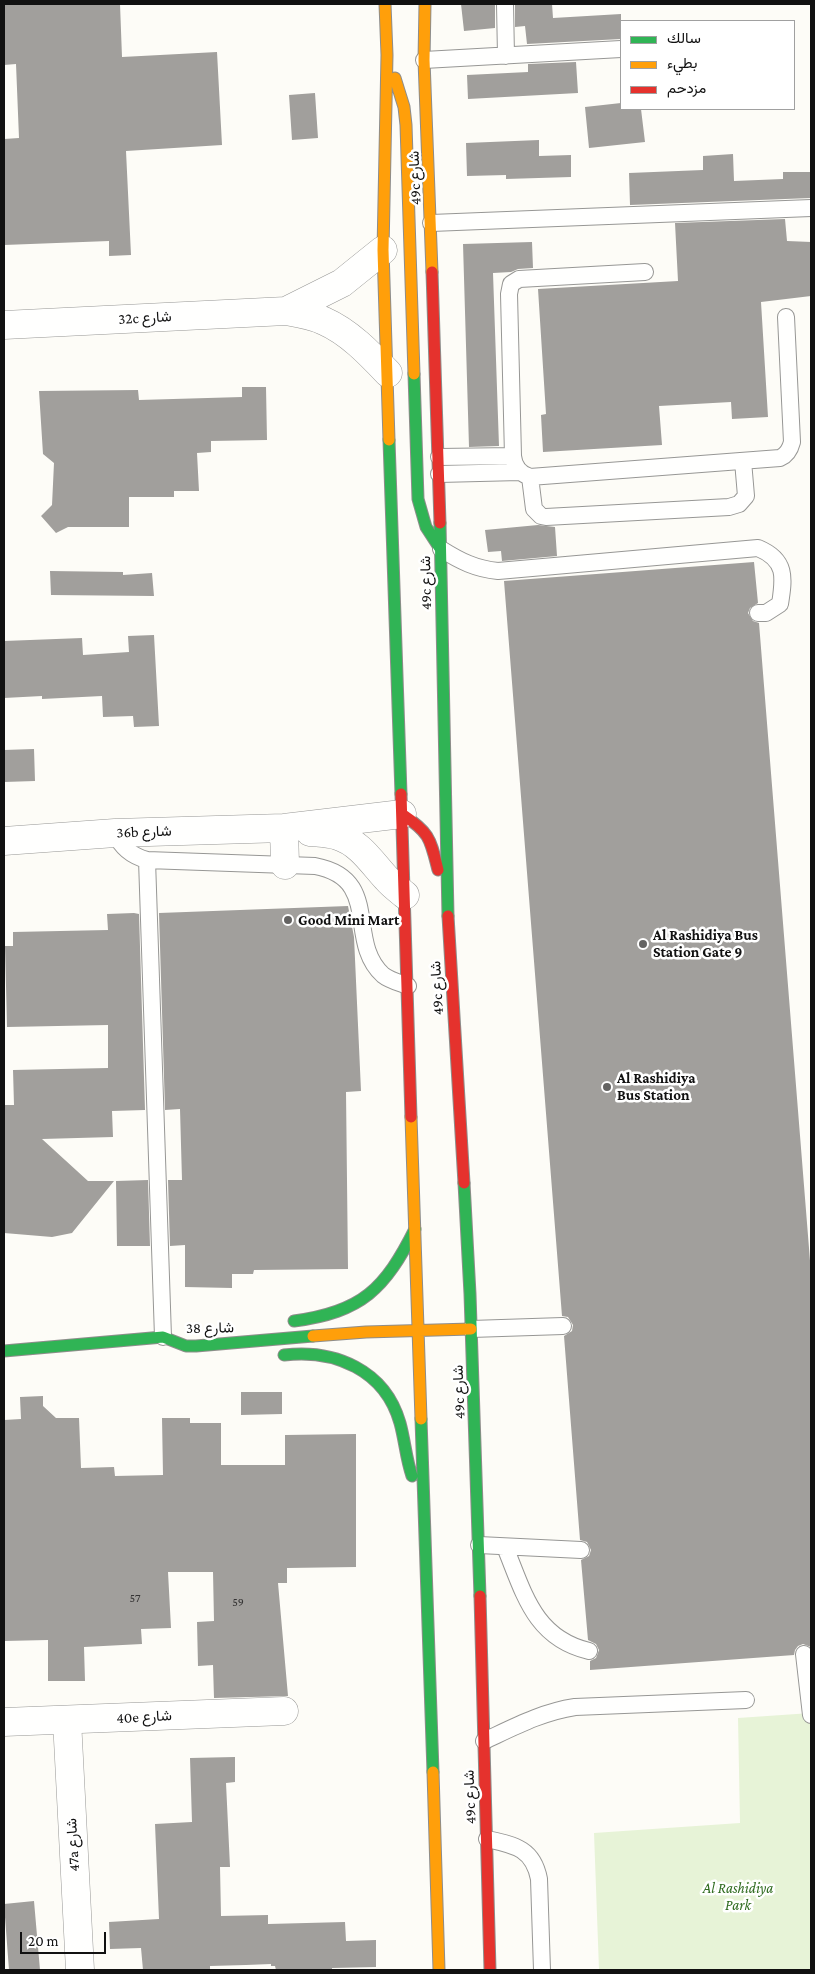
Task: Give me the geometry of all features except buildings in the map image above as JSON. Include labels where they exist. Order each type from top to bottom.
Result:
[{"type":"street","name":"49c شارع","points":[[386,4],[384,250],[439,1970]]},
{"type":"street","name":"49c شارع","points":[[425,4],[424,60],[439,457],[448,913],[471,1328],[479,1545],[490,1970]]},
{"type":"street","points":[[387,55],[400,92],[406,125],[419,508],[428,535],[440,549]]},
{"type":"street","name":"32c شارع","points":[[286,310],[342,283],[384,250]]},
{"type":"street","name":"32c شارع","points":[[4,325],[286,310],[323,320],[337,328],[368,351],[388,373]]},
{"type":"street","points":[[402,814],[421,827],[430,839],[448,913]]},
{"type":"street","name":"36b شارع","points":[[4,841],[114,833],[284,828],[402,814]]},
{"type":"street","points":[[284,828],[285,864]]},
{"type":"street","name":"36b شارع","points":[[284,828],[338,836],[352,843],[377,865],[387,880],[405,895]]},
{"type":"street","points":[[286,1322],[324,1318],[345,1311],[362,1302],[382,1284],[404,1252],[415,1228]]},
{"type":"street","name":"شارع 38","points":[[4,1351],[163,1337],[186,1346],[196,1346],[366,1332],[471,1328]]},
{"type":"street","points":[[163,1337],[184,1332]]},
{"type":"street","points":[[163,1337],[182,1355],[191,1358]]},
{"type":"street","points":[[269,1356],[308,1353],[325,1356],[343,1361],[360,1369],[375,1381],[387,1393],[395,1408],[409,1468],[424,1500]]},
{"type":"street","name":"40e شارع","points":[[4,1722],[284,1711]]},
{"type":"street","name":"47a شارع","points":[[67,1720],[80,1970]]},
{"type":"street","points":[[434,1820],[448,1902]]},
{"type":"lane","points":[[504,4],[506,56]]},
{"type":"lane","points":[[424,60],[620,49]]},
{"type":"lane","points":[[431,223],[811,208]]},
{"type":"lane","points":[[645,272],[519,279],[511,284],[509,294],[513,461],[525,474],[532,505],[537,513],[546,517],[739,504],[746,496],[743,460]]},
{"type":"lane","points":[[439,474],[525,474],[780,458],[784,456],[790,447],[786,316]]},
{"type":"lane","points":[[439,457],[513,456]]},
{"type":"lane","points":[[440,549],[461,562],[475,567],[498,571],[758,548],[774,558],[780,566],[784,580],[780,604],[766,613],[758,613]]},
{"type":"lane","points":[[114,833],[125,849],[139,858],[147,860],[285,864],[326,868],[346,880],[354,889],[358,900],[364,938],[375,965],[384,976],[408,986]]},
{"type":"lane","points":[[147,860],[163,1337]]},
{"type":"lane","points":[[471,1328],[563,1326]]},
{"type":"lane","points":[[479,1545],[581,1550]]},
{"type":"lane","points":[[505,1547],[521,1586],[541,1623],[564,1643],[589,1651]]},
{"type":"lane","points":[[804,1654],[811,1715]]},
{"type":"lane","points":[[484,1741],[537,1716],[555,1710],[575,1707],[746,1700]]},
{"type":"lane","points":[[486,1839],[513,1845],[527,1853],[537,1869],[539,1878],[542,1970]]},
{"type":"green space","name":"Al Rashidiya Park","points":[[811,1713],[811,1970],[599,1970],[594,1833],[740,1823],[738,1718]]},
{"type":"traffic: fast","points":[[414,374],[418,499],[426,527],[439,547]]},
{"type":"traffic: fast","points":[[389,440],[401,794]]},
{"type":"traffic: fast","points":[[440,523],[448,916]]},
{"type":"traffic: fast","points":[[464,1183],[470,1294],[480,1596]]},
{"type":"traffic: fast","points":[[294,1321],[337,1311],[354,1304],[369,1294],[393,1267],[415,1229]]},
{"type":"traffic: fast","points":[[4,1351],[163,1337],[186,1346],[196,1346],[313,1336]]},
{"type":"traffic: fast","points":[[284,1355],[303,1354],[339,1360],[356,1367],[383,1389],[393,1405],[400,1423],[412,1476]]},
{"type":"traffic: fast","points":[[421,1419],[433,1772]]},
{"type":"traffic: slow","points":[[385,4],[387,55],[383,250],[389,440]]},
{"type":"traffic: slow","points":[[425,4],[424,60],[432,272]]},
{"type":"traffic: slow","points":[[395,78],[404,107],[406,125],[414,374]]},
{"type":"traffic: slow","points":[[411,1117],[421,1419]]},
{"type":"traffic: slow","points":[[313,1336],[366,1332],[471,1329]]},
{"type":"traffic: slow","points":[[433,1772],[439,1970]]},
{"type":"traffic: jam","points":[[432,272],[440,523]]},
{"type":"traffic: jam","points":[[401,794],[411,1117]]},
{"type":"traffic: jam","points":[[402,814],[418,826],[428,837],[438,870]]},
{"type":"traffic: jam","points":[[448,916],[464,1183]]},
{"type":"traffic: jam","points":[[480,1596],[490,1970]]},
{"type":"place","name":"Good Mini Mart","points":[[288,920]]},
{"type":"place","name":"Al Rashidiya Bus Station Gate 9","points":[[643,944]]},
{"type":"place","name":"Al Rashidiya Bus Station","points":[[607,1087]]}]
